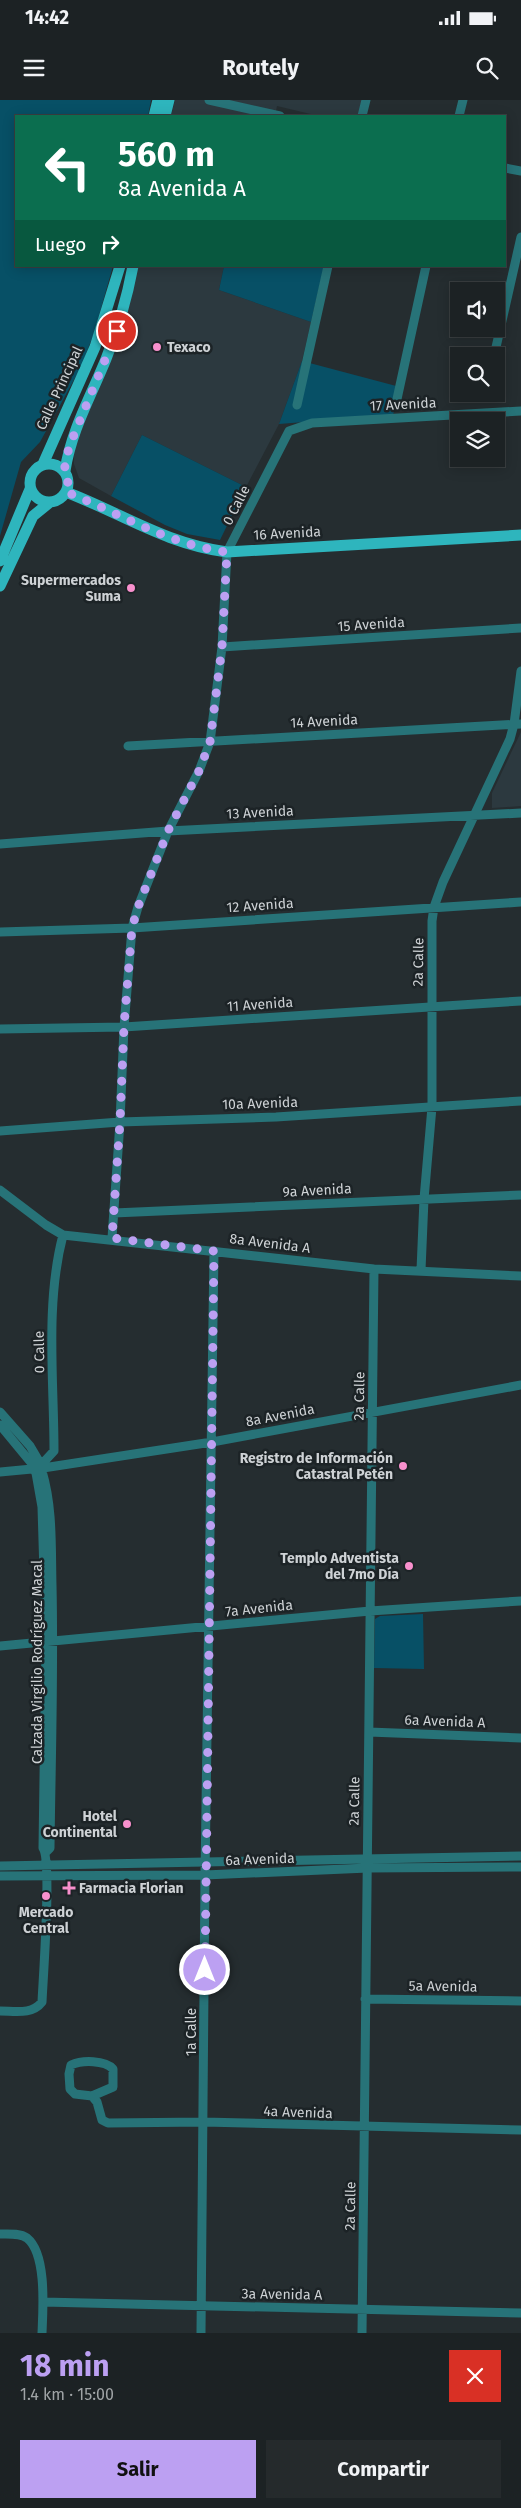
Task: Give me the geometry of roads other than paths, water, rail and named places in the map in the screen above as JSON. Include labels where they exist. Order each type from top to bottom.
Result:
[{"type":"main road","points":[[154,115],[158,100]]},
{"type":"main road","points":[[165,115],[169,100]]},
{"type":"main road","name":"Calle Principal","points":[[43,464],[95,346],[120,267]]},
{"type":"main road","points":[[64,471],[74,433],[117,331],[126,302],[133,267]]},
{"type":"main road","points":[[0,561],[30,488],[32,474],[43,464],[55,464],[64,471],[68,481],[66,492],[59,500],[49,502],[37,499],[30,488]]},
{"type":"main road","name":"16 Avenida","points":[[66,492],[168,538],[198,548],[227,552],[521,535]]},
{"type":"main road","points":[[0,586],[33,516],[49,502]]},
{"type":"street","points":[[209,100],[276,115]]},
{"type":"street","points":[[362,115],[366,100]]},
{"type":"street","points":[[459,115],[463,100]]},
{"type":"street","points":[[506,168],[521,171]]},
{"type":"street","points":[[496,347],[521,237]]},
{"type":"street","points":[[297,405],[328,267]]},
{"type":"street","points":[[397,399],[426,267]]},
{"type":"street","name":"17 Avenida","points":[[289,431],[312,423],[521,411]]},
{"type":"street","name":"0 Calle","points":[[112,1238],[124,1026],[132,928],[138,907],[168,831],[199,771],[210,742],[222,647],[227,552],[289,431]]},
{"type":"street","name":"15 Avenida","points":[[222,647],[521,628]]},
{"type":"street","name":"2a Calle","points":[[421,1270],[424,1199],[432,1107],[431,1006],[434,907],[442,882],[518,724],[521,671]]},
{"type":"street","name":"14 Avenida","points":[[128,746],[518,724]]},
{"type":"street","name":"13 Avenida","points":[[0,844],[168,831],[521,813]]},
{"type":"street","name":"12 Avenida","points":[[0,932],[132,928],[521,902]]},
{"type":"street","name":"11 Avenida","points":[[0,1029],[124,1026],[521,1001]]},
{"type":"street","name":"10a Avenida","points":[[0,1131],[120,1122],[276,1117],[521,1101]]},
{"type":"street","name":"8a Avenida A","points":[[0,1190],[46,1225],[63,1235],[112,1238],[374,1269],[521,1276]]},
{"type":"street","name":"9a Avenida","points":[[114,1212],[521,1195]]},
{"type":"street","name":"0 Calle","points":[[38,1468],[54,1451],[53,1308],[57,1258],[63,1235]]},
{"type":"street","name":"1a Calle","points":[[201,2333],[205,1863],[214,1251]]},
{"type":"street","name":"2a Calle","points":[[362,2333],[374,1269]]},
{"type":"street","name":"8a Avenida","points":[[0,1472],[212,1442],[521,1385]]},
{"type":"street","name":"Calzada Virgilio Rodríguez Macal","points":[[0,1412],[30,1446],[49,1500],[50,1640],[50,1848],[46,1852],[42,2002],[37,2008],[30,2011],[0,2011]]},
{"type":"street","name":"Calzada Virgilio Rodríguez Macal","points":[[0,1425],[38,1468]]},
{"type":"street","name":"7a Avenida","points":[[0,1646],[370,1611],[521,1600]]},
{"type":"street","name":"6a Avenida A","points":[[369,1732],[521,1738]]},
{"type":"street","name":"6a Avenida","points":[[0,1866],[521,1856]]},
{"type":"street","name":"6a Avenida","points":[[0,1876],[205,1875],[368,1868],[521,1867]]},
{"type":"street","name":"5a Avenida","points":[[366,1999],[521,2002]]},
{"type":"street","points":[[78,2062],[105,2063],[113,2069],[114,2087],[92,2096],[75,2094],[70,2089],[69,2074],[71,2065],[78,2062]]},
{"type":"street","name":"4a Avenida","points":[[92,2096],[97,2102],[102,2120],[108,2123],[204,2122],[365,2128],[521,2130]]},
{"type":"street","points":[[0,2234],[17,2234],[27,2238],[36,2252],[40,2265],[43,2302],[42,2333]]},
{"type":"street","name":"3a Avenida A","points":[[43,2302],[521,2313]]},
{"type":"place","name":"Texaco","points":[[157,347]]},
{"type":"place","name":"Supermercados Suma","points":[[131,588]]},
{"type":"place","name":"Registro de Información Catastral Petén","points":[[403,1466]]},
{"type":"place","name":"Templo Adventista del 7mo Día","points":[[409,1566]]},
{"type":"place","name":"Hotel Continental","points":[[127,1824]]},
{"type":"place","name":"Farmacia Florian","points":[[69,1888]]},
{"type":"place","name":"Mercado Central","points":[[46,1896]]}]
